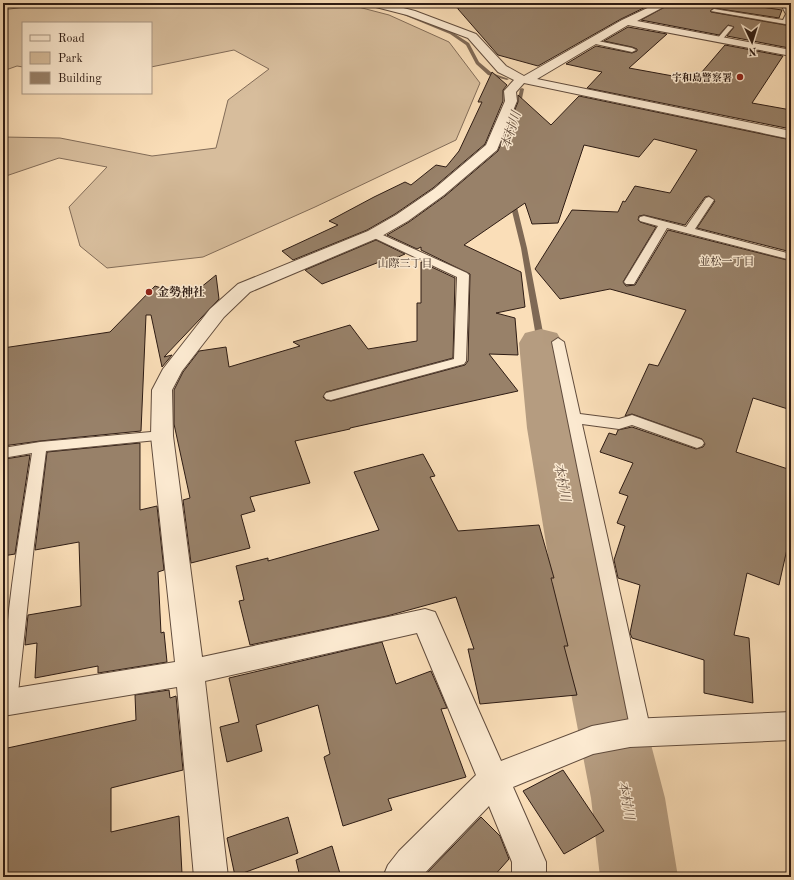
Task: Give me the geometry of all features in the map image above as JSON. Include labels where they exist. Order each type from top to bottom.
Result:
[{"type":"street","points":[[372,3],[411,13],[472,36],[481,44],[502,69],[525,79],[791,135]]},
{"type":"street","points":[[211,877],[190,672],[162,436],[162,390],[173,369],[217,313],[244,288],[374,234],[402,218],[438,192],[492,147],[511,101],[510,90],[525,79],[626,22],[666,3]]},
{"type":"street","points":[[626,22],[791,53]]},
{"type":"street","points":[[6,702],[190,672],[425,620],[529,862],[529,877]]},
{"type":"street","points":[[400,877],[411,863],[494,779],[624,734],[791,726]]},
{"type":"lane","points":[[714,11],[788,23],[789,14],[787,7]]},
{"type":"lane","points":[[719,40],[730,27]]},
{"type":"lane","points":[[593,42],[632,50]]},
{"type":"lane","points":[[689,230],[709,200]]},
{"type":"lane","points":[[644,219],[791,257]]},
{"type":"lane","points":[[630,282],[664,224]]},
{"type":"lane","points":[[331,396],[460,361],[463,275],[374,234]]},
{"type":"lane","points":[[558,342],[574,418],[624,734]]},
{"type":"lane","points":[[574,418],[619,424],[632,420],[697,443]]},
{"type":"lane","points":[[3,454],[40,447],[162,436]]},
{"type":"lane","points":[[6,702],[40,447]]},
{"type":"green space","points":[[52,3],[343,3],[389,15],[449,42],[480,83],[456,140],[315,207],[203,257],[107,268],[80,246],[69,207],[107,167],[59,158],[3,177],[3,137],[60,138],[152,156],[216,148],[228,100],[269,69],[234,50],[152,67],[152,22],[22,22],[22,67],[17,66],[3,71],[3,10]]},
{"type":"building","points":[[464,3],[654,3],[621,19],[538,66],[498,55],[458,9]]},
{"type":"building","points":[[672,3],[734,3],[782,10],[779,18],[714,8],[710,11],[791,26],[791,44],[789,48],[727,36],[734,27],[728,25],[719,35],[641,20]]},
{"type":"building","points":[[628,27],[667,34],[629,68],[695,80],[725,45],[783,56],[752,103],[791,110],[791,129],[587,88],[602,72],[566,64],[596,46],[632,53],[637,51],[637,49],[632,47],[604,41]]},
{"type":"building","points":[[492,72],[507,85],[503,90],[503,101],[485,144],[433,188],[395,214],[367,230],[293,260],[282,251],[338,225],[329,221],[374,197],[405,182],[411,185],[436,165],[446,167],[459,151],[482,102],[478,102]]},
{"type":"building","points":[[518,95],[551,125],[579,96],[791,140],[791,252],[697,228],[715,201],[709,196],[705,197],[685,225],[644,215],[639,216],[638,220],[640,222],[656,227],[623,282],[626,286],[635,285],[668,230],[791,261],[791,410],[753,398],[736,452],[791,470],[791,531],[779,585],[747,573],[734,635],[749,638],[753,703],[704,693],[704,660],[632,638],[630,633],[640,585],[618,578],[614,560],[625,526],[617,523],[628,496],[619,493],[633,463],[600,452],[609,433],[616,435],[618,430],[632,427],[696,449],[703,447],[705,444],[702,439],[632,414],[625,416],[649,364],[658,366],[686,310],[610,289],[560,299],[535,269],[572,210],[618,212],[623,201],[625,202],[635,186],[670,193],[697,150],[654,139],[639,157],[584,145],[558,223],[532,224],[525,203],[464,245],[521,272],[525,307],[496,313],[515,318],[518,355],[489,354],[518,391],[295,441],[310,483],[250,497],[255,511],[241,515],[250,548],[191,563],[183,500],[190,498],[174,424],[174,390],[183,372],[199,351],[226,347],[229,367],[300,346],[293,342],[350,325],[368,349],[417,341],[417,303],[421,303],[421,262],[455,278],[453,358],[326,392],[323,397],[326,400],[331,401],[465,365],[468,361],[470,274],[421,250],[421,247],[417,249],[387,235],[409,222],[445,196],[498,151],[518,102]]},
{"type":"building","points":[[376,240],[405,254],[385,263],[382,261],[322,284],[305,270]]},
{"type":"building","points":[[216,275],[219,299],[164,357],[172,355],[162,367],[151,315],[146,315],[141,431],[3,446],[3,348],[110,332],[155,286],[189,297]]},
{"type":"building","points":[[140,443],[140,510],[157,506],[164,570],[158,572],[161,633],[164,632],[167,662],[98,673],[98,666],[35,678],[37,643],[25,645],[28,615],[81,606],[79,542],[35,550],[47,452]]},
{"type":"building","points":[[423,454],[435,476],[430,477],[458,531],[539,525],[554,578],[551,578],[568,646],[564,646],[577,695],[480,704],[468,649],[474,649],[456,597],[387,616],[250,645],[239,601],[244,600],[236,566],[268,558],[268,561],[379,530],[354,472]]},
{"type":"building","points":[[30,455],[15,554],[3,556],[3,480],[5,459]]},
{"type":"building","points":[[382,642],[396,684],[431,671],[447,708],[441,709],[466,777],[388,799],[392,810],[343,826],[324,757],[330,754],[318,705],[256,725],[262,751],[227,762],[220,727],[239,722],[229,678]]},
{"type":"building","points":[[169,690],[170,698],[176,696],[183,770],[111,788],[111,832],[179,816],[182,874],[168,877],[3,877],[3,749],[136,720],[135,695]]},
{"type":"building","points":[[563,770],[604,831],[564,854],[523,791]]},
{"type":"building","points":[[288,817],[298,853],[235,876],[227,838]]},
{"type":"building","points":[[481,817],[500,836],[509,859],[493,877],[423,877]]},
{"type":"building","points":[[332,846],[341,877],[300,877],[296,860]]},
{"type":"waterway","name":"本村川","points":[[362,3],[377,7]]},
{"type":"waterway","name":"本村川","points":[[400,12],[451,33],[468,44],[477,63],[490,74],[507,79]]},
{"type":"waterway","name":"本村川","points":[[518,108],[522,89]]},
{"type":"waterway","name":"本村川","points":[[512,199],[524,248],[541,343]]},
{"type":"waterway","name":"本村川","points":[[541,343],[552,428],[602,683],[628,798],[639,877]]},
{"type":"place","name":"宇和島警察署","points":[[740,77]]},
{"type":"place","name":"金勢神社","points":[[149,292]]},
{"type":"district","name":"並松一丁目","points":[[727,261]]},
{"type":"district","name":"山際三丁目","points":[[405,263]]}]
